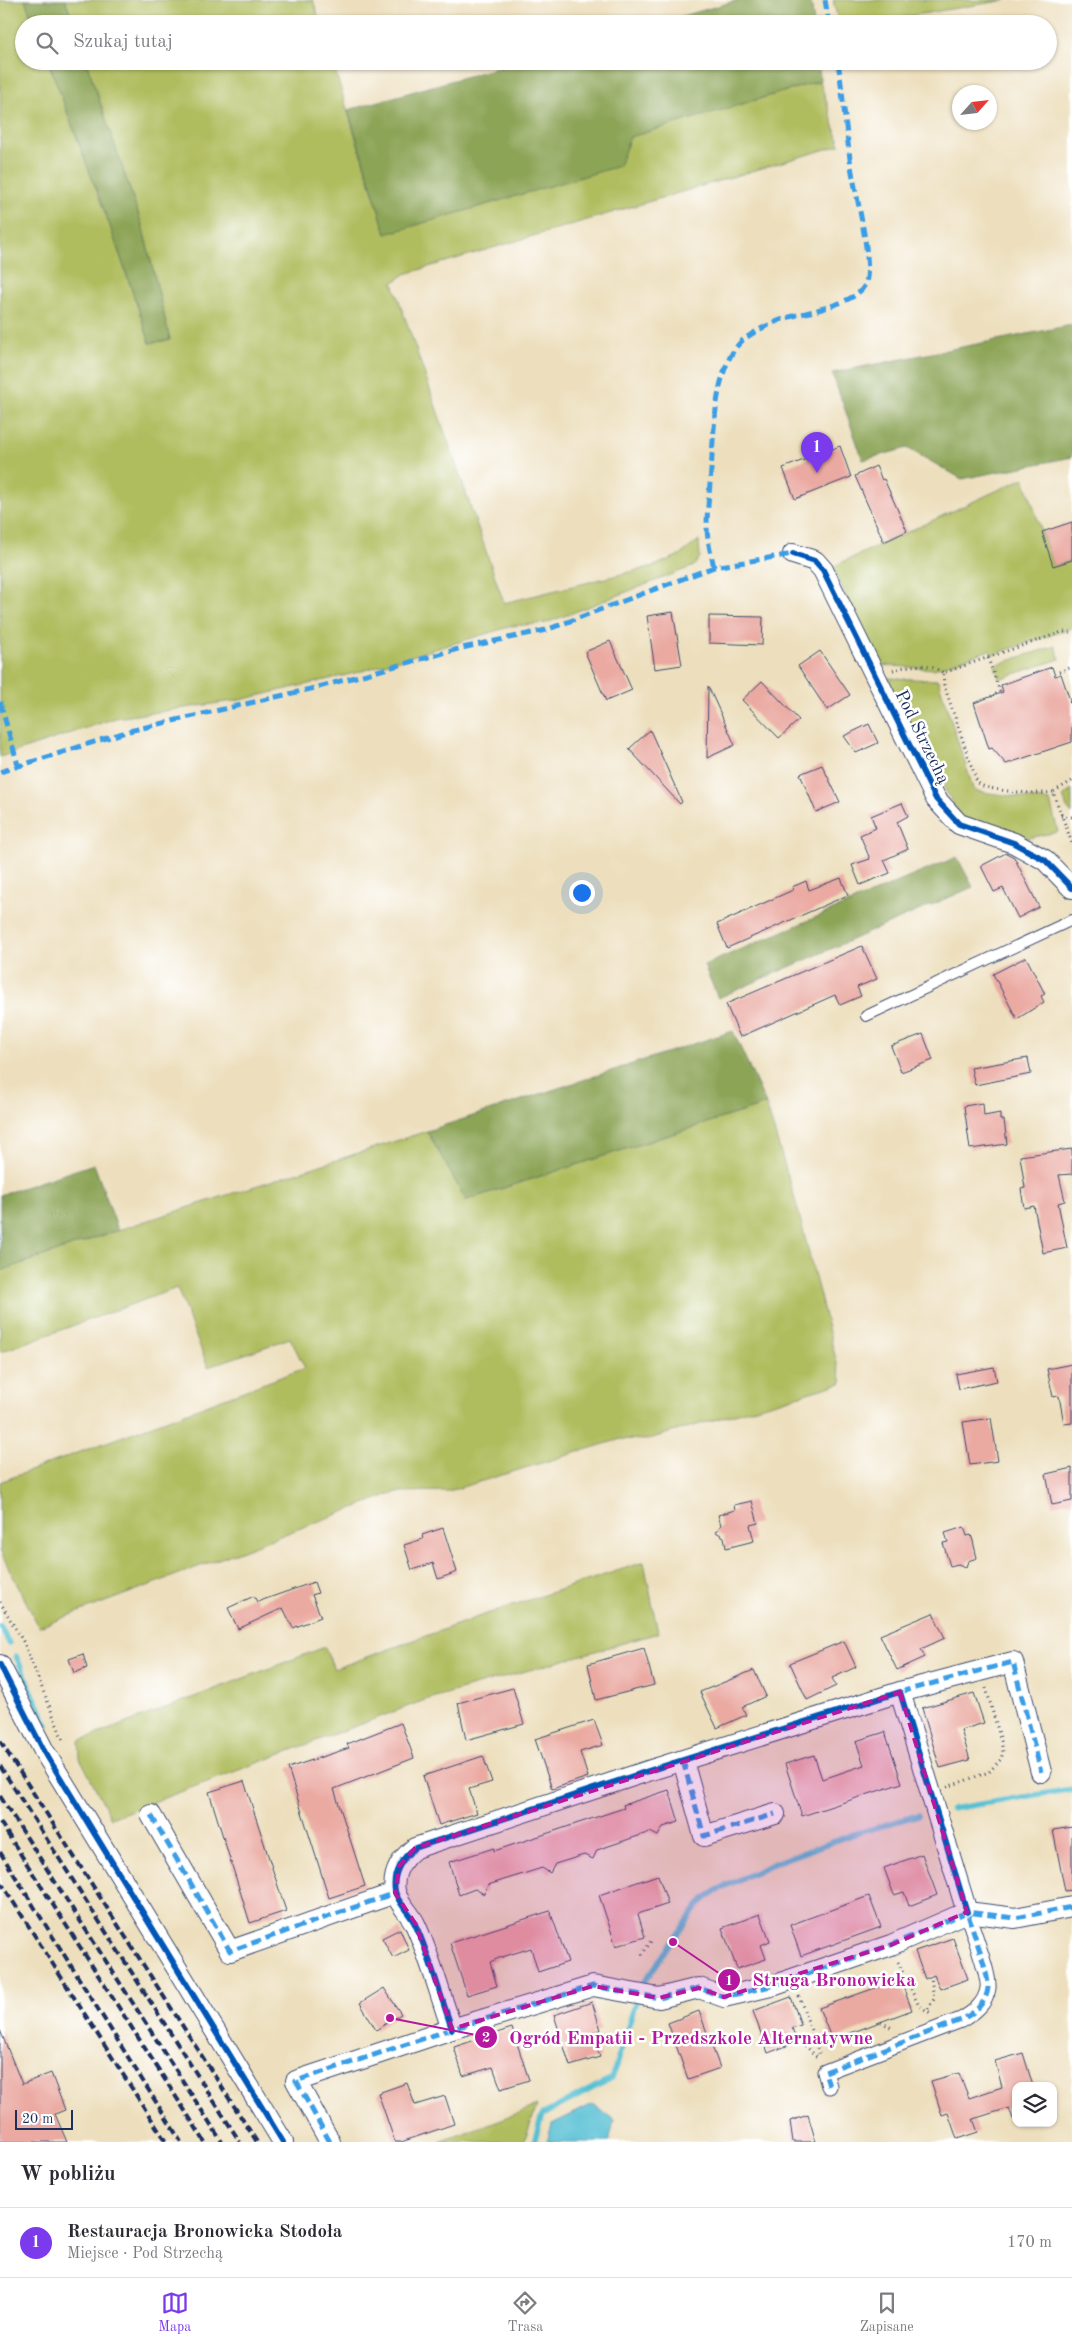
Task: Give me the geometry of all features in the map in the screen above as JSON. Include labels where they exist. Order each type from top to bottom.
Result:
[{"type":"street","name":"Pod Strzechą","points":[[793,554],[815,562],[823,570],[936,799],[959,824],[1014,843],[1045,860],[1072,888]]},
{"type":"street","points":[[452,2029],[415,1923],[395,1893],[395,1879],[399,1866],[405,1856],[415,1848],[900,1692],[1013,1662],[1041,1772]]},
{"type":"street","points":[[0,1665],[44,1751],[283,2142]]},
{"type":"street","points":[[829,2086],[825,2072],[945,2026],[973,2013],[984,2002],[989,1987],[900,1692]]},
{"type":"street","points":[[683,1761],[704,1836],[775,1814]]},
{"type":"street","points":[[151,1815],[230,1951],[395,1893]]},
{"type":"street","points":[[330,2142],[296,2080],[452,2029],[593,1986],[637,1995],[665,1997],[699,1988],[724,1997],[775,1985],[896,1943],[967,1912],[1015,1918],[1072,1908]]},
{"type":"lane","points":[[866,1016],[1072,920]]},
{"type":"path","points":[[876,675],[909,665],[934,668],[943,673],[1062,632],[1072,632]]},
{"type":"path","points":[[988,658],[1000,692],[988,698]]},
{"type":"path","points":[[1059,672],[1072,667]]},
{"type":"path","points":[[943,673],[944,685],[976,780],[980,785],[1038,794],[1053,792],[1072,781]]},
{"type":"path","points":[[1053,792],[1072,843]]},
{"type":"path","points":[[1061,816],[1072,817]]},
{"type":"path","points":[[0,1602],[24,1643],[63,1740]]},
{"type":"path","points":[[930,1794],[989,1772],[1001,1759],[1003,1752],[1001,1741],[981,1671]]},
{"type":"path","points":[[642,1955],[651,1941]]},
{"type":"path","points":[[895,1955],[919,2006],[928,2009],[945,2026]]},
{"type":"path","points":[[928,2009],[934,1999],[930,1977]]},
{"type":"path","points":[[794,2035],[822,2061],[798,1994]]},
{"type":"highlighted area","points":[[900,1692],[967,1912],[891,1945],[724,1997],[699,1988],[659,1998],[593,1986],[452,2029],[415,1923],[395,1893],[399,1866],[415,1848]]},
{"type":"green space","points":[[0,0],[25,0],[31,15],[15,15],[15,70],[51,70],[110,226],[150,343],[170,339],[142,225],[89,70],[335,70],[386,234],[630,137],[820,81],[840,145],[405,274],[393,283],[504,603],[654,566],[680,555],[699,540],[700,557],[694,566],[546,623],[512,626],[355,673],[240,700],[116,718],[0,757]]},
{"type":"green space","points":[[25,0],[65,0],[71,15],[31,15]]},
{"type":"green space","points":[[65,0],[313,0],[318,15],[71,15]]},
{"type":"green space","points":[[739,0],[811,0],[813,15],[686,15]]},
{"type":"green space","points":[[833,0],[1006,0],[915,15],[837,15]]},
{"type":"green space","points":[[51,70],[89,70],[142,225],[170,340],[150,343],[110,226]]},
{"type":"green space","points":[[489,70],[819,70],[820,81],[630,137],[619,166],[386,234],[348,110]]},
{"type":"green space","points":[[1072,325],[1072,457],[962,479],[907,448],[863,460],[832,373]]},
{"type":"green space","points":[[1024,478],[1053,566],[1072,560],[1072,628],[992,655],[990,650],[934,669],[879,665],[832,567]]},
{"type":"green space","points":[[1055,646],[1060,659],[999,679],[995,665]]},
{"type":"green space","points":[[886,678],[938,680],[974,791],[1050,801],[1058,832],[1023,839],[960,817]]},
{"type":"green space","points":[[1072,789],[1072,814],[1067,808],[1063,797]]},
{"type":"green space","points":[[957,857],[973,887],[718,998],[704,965]]},
{"type":"green space","points":[[733,1031],[766,1104],[466,1200],[427,1131]]},
{"type":"green space","points":[[766,1104],[797,1206],[842,1383],[645,1440],[621,1439],[449,1491],[396,1492],[39,1627],[0,1551],[0,1482],[305,1368],[290,1338],[208,1367],[177,1288],[0,1352],[0,1271],[118,1230],[427,1131],[466,1200]]},
{"type":"green space","points":[[94,1164],[118,1230],[0,1271],[0,1195]]},
{"type":"green space","points":[[644,1562],[658,1633],[425,1700],[111,1818],[80,1758],[79,1741],[325,1647],[334,1669],[495,1611]]},
{"type":"green space","points":[[537,2106],[524,2142],[440,2142]]},
{"type":"water","points":[[593,2104],[614,2120],[609,2142],[547,2142],[552,2124]]},
{"type":"building","points":[[840,446],[851,477],[795,499],[783,468]]},
{"type":"building","points":[[876,466],[882,480],[884,479],[907,531],[884,542],[855,476]]},
{"type":"building","points":[[1072,522],[1072,560],[1053,566],[1042,532]]},
{"type":"building","points":[[673,612],[682,665],[655,669],[647,616]]},
{"type":"building","points":[[709,616],[763,617],[762,645],[709,643]]},
{"type":"building","points":[[610,641],[632,690],[606,701],[585,652]]},
{"type":"building","points":[[820,651],[850,695],[827,710],[798,666]]},
{"type":"building","points":[[1052,667],[1055,676],[1061,674],[1072,706],[1072,742],[1006,764],[992,748],[989,749],[974,703],[1003,692],[1001,685]]},
{"type":"building","points":[[762,681],[799,720],[779,738],[742,700]]},
{"type":"building","points":[[708,686],[735,745],[707,758]]},
{"type":"building","points":[[869,724],[878,743],[856,753],[844,736]]},
{"type":"building","points":[[650,730],[682,802],[680,804],[629,749]]},
{"type":"building","points":[[822,765],[840,802],[816,812],[800,774]]},
{"type":"building","points":[[902,803],[908,816],[897,822],[908,849],[884,860],[890,873],[860,885],[852,865],[870,859],[860,835],[876,828],[871,816]]},
{"type":"building","points":[[1006,853],[1014,857],[1039,907],[1018,918],[1003,888],[994,892],[981,866]]},
{"type":"building","points":[[841,878],[848,895],[727,948],[717,924],[793,890],[792,887],[806,881],[809,890]]},
{"type":"building","points":[[862,946],[877,979],[857,987],[861,996],[840,1005],[835,995],[740,1037],[726,1004]]},
{"type":"building","points":[[1026,957],[1045,994],[1041,996],[1044,1002],[1017,1019],[993,974]]},
{"type":"building","points":[[923,1034],[933,1060],[901,1072],[891,1046]]},
{"type":"building","points":[[1028,1058],[1031,1074],[975,1085],[971,1068]]},
{"type":"building","points":[[983,1103],[984,1116],[1000,1113],[1000,1120],[1004,1120],[1007,1144],[970,1149],[964,1106]]},
{"type":"building","points":[[1072,1149],[1072,1174],[1059,1175],[1065,1201],[1058,1203],[1067,1248],[1043,1253],[1034,1206],[1024,1208],[1021,1189],[1025,1188],[1020,1156]]},
{"type":"building","points":[[1072,1364],[1072,1423],[1064,1424],[1059,1396],[1053,1397],[1047,1369]]},
{"type":"building","points":[[994,1367],[997,1381],[959,1389],[956,1374]]},
{"type":"building","points":[[991,1418],[998,1461],[970,1465],[963,1422]]},
{"type":"building","points":[[1072,1468],[1072,1501],[1052,1505],[1046,1474]]},
{"type":"building","points":[[752,1501],[758,1523],[750,1525],[754,1541],[726,1548],[724,1537],[716,1532],[721,1525],[718,1515],[735,1510],[734,1505]]},
{"type":"building","points":[[964,1527],[967,1536],[971,1535],[977,1558],[968,1561],[966,1567],[958,1564],[950,1566],[943,1543],[948,1542],[945,1533]]},
{"type":"building","points":[[443,1528],[457,1572],[438,1579],[433,1563],[412,1570],[404,1545],[423,1539],[422,1535]]},
{"type":"building","points":[[314,1582],[318,1593],[312,1595],[321,1617],[293,1628],[283,1608],[238,1629],[228,1608],[254,1596],[257,1602]]},
{"type":"building","points":[[933,1613],[945,1638],[921,1649],[925,1657],[897,1670],[880,1635]]},
{"type":"building","points":[[844,1641],[856,1667],[832,1678],[836,1686],[807,1700],[790,1663]]},
{"type":"building","points":[[644,1648],[654,1685],[596,1700],[588,1664]]},
{"type":"building","points":[[83,1654],[87,1668],[74,1673],[69,1659]]},
{"type":"building","points":[[754,1670],[766,1696],[742,1707],[746,1715],[717,1728],[700,1692]]},
{"type":"building","points":[[513,1688],[524,1724],[466,1740],[458,1703]]},
{"type":"building","points":[[974,1693],[984,1723],[961,1730],[970,1760],[940,1768],[922,1708]]},
{"type":"building","points":[[594,1720],[603,1745],[580,1752],[588,1777],[552,1789],[535,1739]]},
{"type":"building","points":[[401,1723],[414,1758],[334,1789],[365,1886],[329,1898],[288,1768],[349,1748],[347,1744]]},
{"type":"building","points":[[885,1732],[902,1783],[802,1816],[785,1764],[814,1755],[822,1779],[832,1776],[864,1765],[856,1741]]},
{"type":"building","points":[[483,1756],[492,1782],[469,1789],[477,1813],[439,1825],[423,1776]]},
{"type":"building","points":[[244,1781],[286,1911],[250,1923],[209,1792]]},
{"type":"building","points":[[669,1790],[679,1822],[663,1827],[658,1836],[650,1832],[597,1850],[593,1859],[584,1855],[555,1864],[550,1873],[542,1868],[488,1885],[484,1894],[475,1889],[459,1895],[449,1862],[494,1848],[494,1851],[624,1808],[623,1805]]},
{"type":"building","points":[[1072,1827],[1072,1890],[1065,1891],[1053,1830]]},
{"type":"building","points":[[922,1854],[937,1895],[909,1906],[904,1892],[894,1895],[884,1868]]},
{"type":"building","points":[[658,1875],[668,1904],[638,1914],[645,1937],[616,1946],[599,1895]]},
{"type":"building","points":[[869,1896],[881,1927],[801,1956],[790,1925]]},
{"type":"building","points":[[550,1911],[568,1962],[538,1972],[531,1948],[499,1958],[490,1962],[497,1986],[467,1995],[450,1943]]},
{"type":"building","points":[[760,1914],[770,1941],[761,1945],[766,1959],[737,1969],[722,1928]]},
{"type":"building","points":[[400,1929],[409,1950],[393,1958],[382,1938]]},
{"type":"building","points":[[953,1938],[968,1979],[940,1989],[934,1975],[925,1979],[915,1951]]},
{"type":"building","points":[[900,1979],[912,2010],[832,2040],[819,2008]]},
{"type":"building","points":[[384,1988],[401,2014],[376,2030],[360,2003]]},
{"type":"building","points":[[791,1997],[801,2025],[792,2028],[797,2042],[768,2053],[753,2011]]},
{"type":"building","points":[[592,2002],[601,2030],[592,2033],[600,2057],[570,2066],[554,2015]]},
{"type":"building","points":[[699,2011],[720,2068],[688,2079],[668,2023]]},
{"type":"building","points":[[512,2028],[529,2080],[501,2089],[493,2067],[463,2076],[454,2047]]},
{"type":"building","points":[[0,2030],[22,2084],[51,2073],[65,2110],[55,2114],[67,2142],[0,2142]]},
{"type":"building","points":[[1023,2053],[1032,2082],[1012,2082],[1012,2116],[1009,2108],[973,2119],[978,2132],[957,2139],[948,2113],[942,2115],[931,2081],[959,2073],[969,2098],[1002,2087],[995,2061]]},
{"type":"building","points":[[407,2083],[415,2105],[445,2096],[454,2124],[401,2142],[395,2142],[378,2093]]},
{"type":"building","points":[[808,2115],[816,2142],[793,2142],[790,2121]]},
{"type":"waterway","points":[[0,1626],[9,1643]]},
{"type":"waterway","points":[[16,1656],[47,1725]]},
{"type":"waterway","points":[[951,1809],[1072,1789]]},
{"type":"waterway","points":[[534,2142],[542,2115],[612,2078],[640,1988],[699,1904],[715,1891],[777,1862],[851,1835],[918,1815]]},
{"type":"railway","points":[[0,1741],[257,2142]]},
{"type":"railway","points":[[0,1766],[240,2142]]},
{"type":"railway","points":[[0,1796],[222,2142]]},
{"type":"railway","points":[[0,1822],[205,2142]]},
{"type":"railway","points":[[0,1852],[181,2142]]},
{"type":"railway","points":[[0,1881],[166,2142]]},
{"type":"marked path","points":[[825,0],[828,15]]},
{"type":"marked path","points":[[714,567],[708,542],[707,512],[715,420],[721,382],[733,351],[753,333],[775,322],[819,310],[854,296],[862,290],[866,282],[868,272],[863,226],[851,166],[839,70]]},
{"type":"marked path","points":[[0,772],[129,731],[315,688],[462,648],[546,630],[714,567],[793,554]]},
{"type":"marked path","points":[[0,702],[18,765]]},
{"type":"marked path","points":[[900,1692],[1013,1662],[1041,1772]]},
{"type":"marked path","points":[[683,1761],[704,1836],[775,1814]]},
{"type":"marked path","points":[[151,1815],[230,1951],[395,1893]]},
{"type":"marked path","points":[[330,2142],[296,2081],[452,2029],[593,1986],[659,1998],[699,1988],[724,1997],[775,1985],[891,1945],[967,1912],[1015,1918],[1072,1907]]},
{"type":"marked path","points":[[829,2086],[825,2072],[961,2020],[975,2011],[982,2003],[987,1994],[988,1982],[966,1908]]},
{"type":"cycle path","points":[[793,554],[815,561],[823,570],[936,799],[959,824],[1014,843],[1045,860],[1072,888]]},
{"type":"cycle path","points":[[0,1665],[44,1751],[283,2142]]},
{"type":"cycle path","points":[[452,2029],[420,1936],[413,1920],[398,1899],[395,1891],[394,1884],[399,1866],[415,1848],[648,1771],[900,1692],[967,1912]]},
{"type":"place","name":"Restauracja Bronowicka Stodoła","points":[[817,473]]},
{"type":"place","name":"Struga Bronowicka","points":[[673,1942]]},
{"type":"place","name":"Ogród Empatii - Przedszkole Alternatywne","points":[[390,2018]]}]
